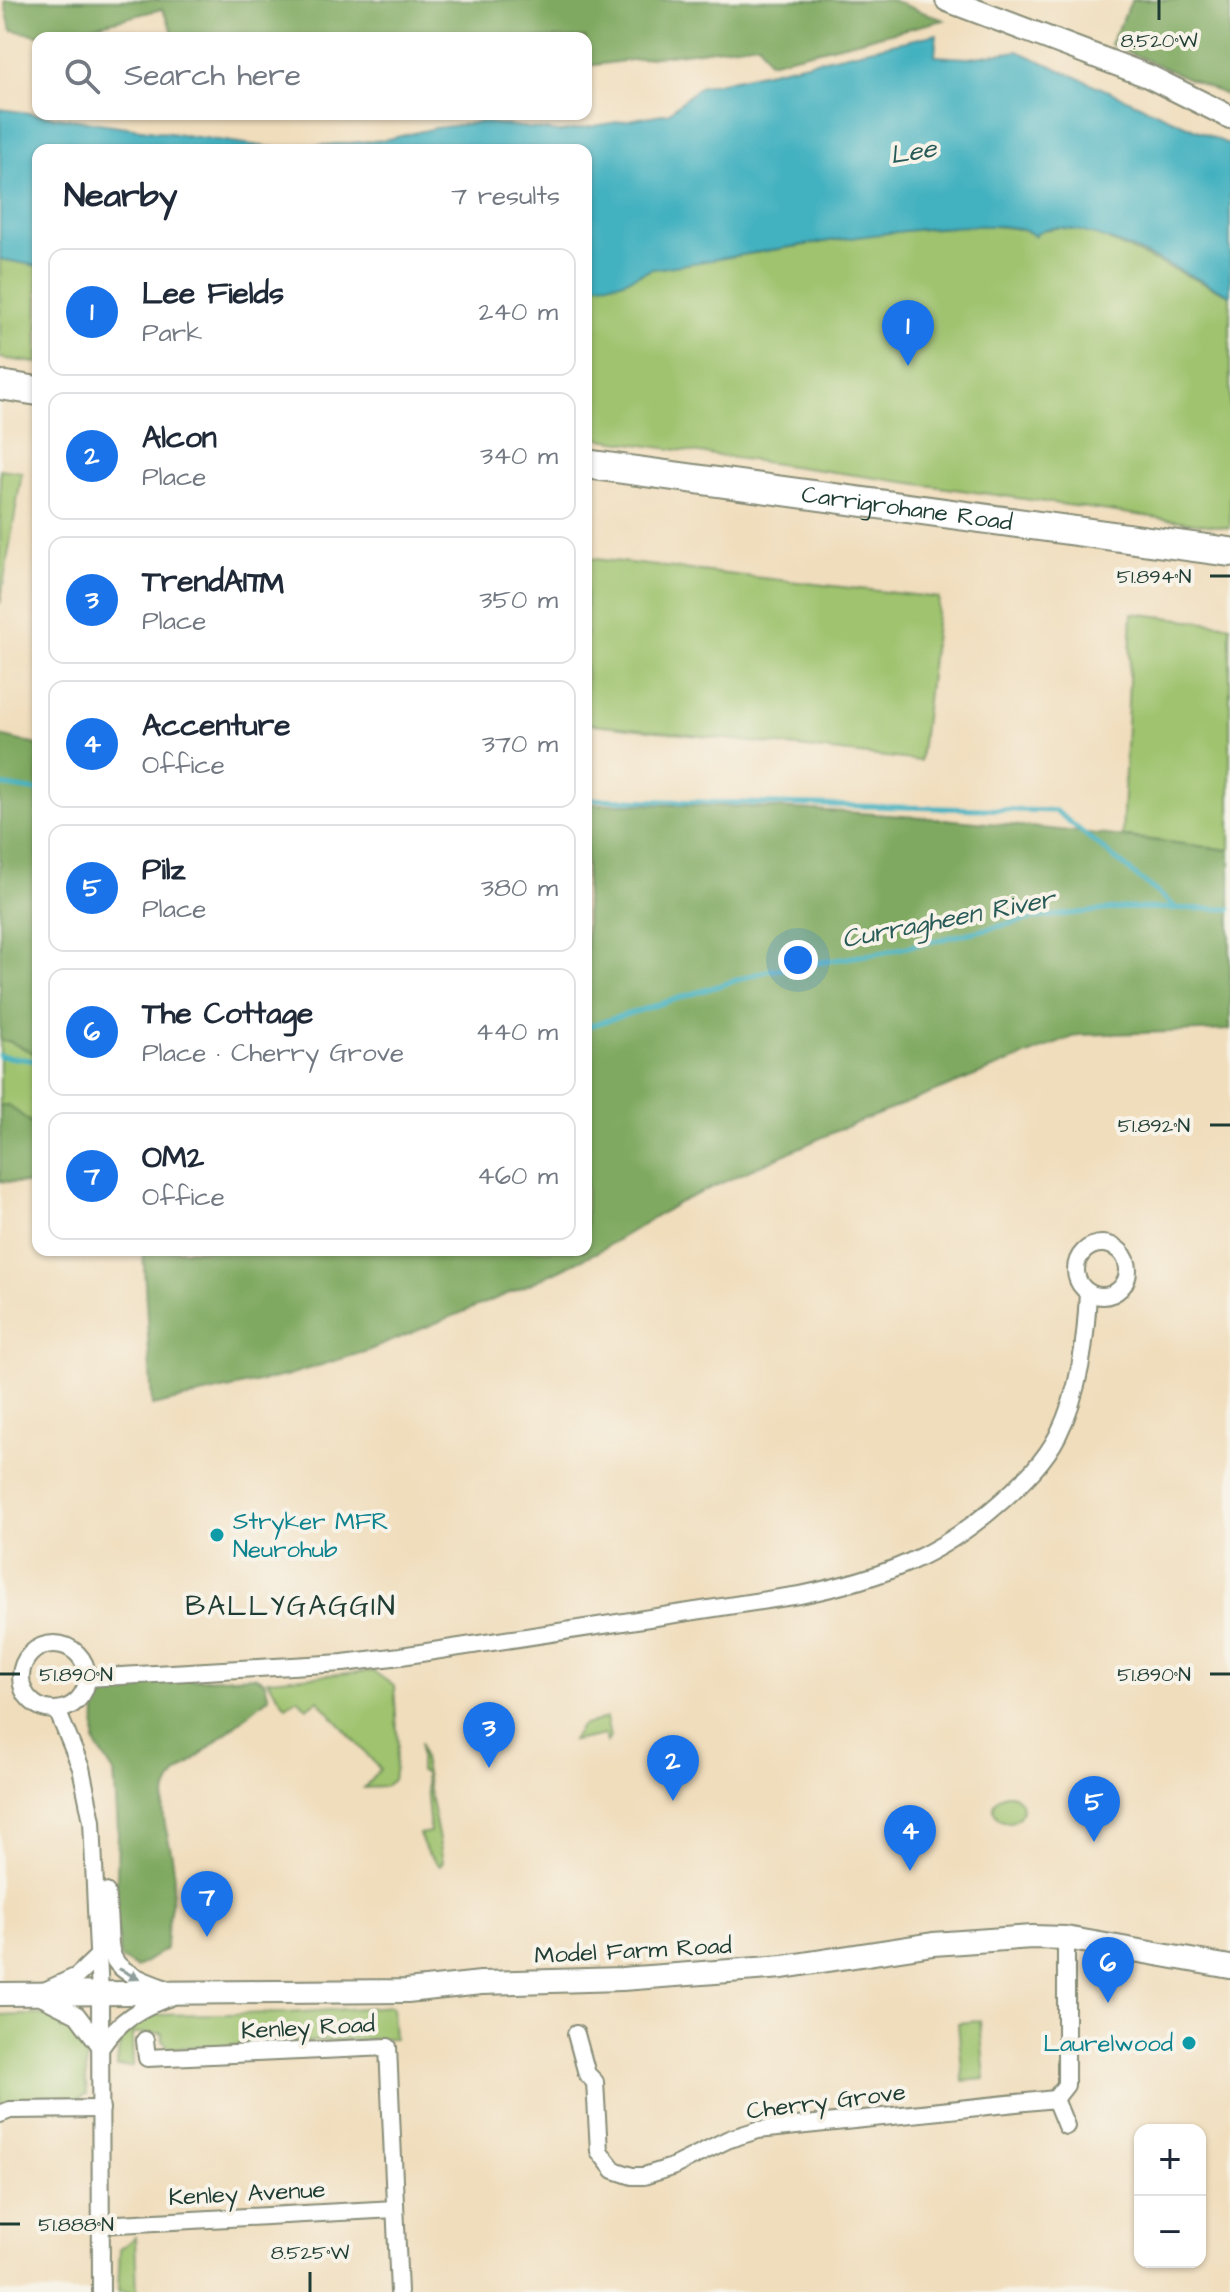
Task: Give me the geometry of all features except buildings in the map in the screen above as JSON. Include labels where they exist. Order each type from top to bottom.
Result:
[{"type":"highway","points":[[0,385],[32,390]]},
{"type":"highway","name":"Carrigrohane Road","points":[[592,465],[1230,552]]},
{"type":"main road","points":[[955,2],[1148,76],[1230,117]]},
{"type":"main road","name":"Model Farm Road","points":[[0,1994],[395,1992],[481,1983],[690,1975],[783,1967],[993,1938],[1066,1938],[1230,1967]]},
{"type":"street","points":[[87,1678],[343,1663],[401,1656],[800,1595],[853,1584],[910,1564],[957,1539],[1041,1463],[1058,1434],[1077,1381],[1085,1336],[1088,1292]]},
{"type":"street","points":[[45,1645],[65,1646],[82,1658],[87,1678],[75,1703],[57,1710],[36,1704],[28,1696],[21,1676],[28,1657],[45,1645]]},
{"type":"street","points":[[57,1710],[88,1795],[96,1880],[101,2047],[101,2292]]},
{"type":"street","points":[[96,1880],[107,1892],[113,1960],[117,1967],[180,1994]]},
{"type":"street","points":[[1066,1938],[1066,2085],[1055,2099],[1066,2126]]},
{"type":"street","points":[[35,1995],[77,1976],[99,1955]]},
{"type":"street","points":[[101,2047],[126,2018],[146,2006],[180,1994]]},
{"type":"street","name":"Model Farm Road","points":[[35,1995],[77,2015],[101,2047]]},
{"type":"street","name":"Cherry Grove","points":[[576,2034],[587,2074],[595,2082],[599,2151],[614,2170],[632,2176],[644,2176],[672,2167],[729,2139],[758,2130],[1055,2099]]},
{"type":"street","name":"Kenley Road","points":[[145,2040],[147,2058],[388,2047],[399,2292]]},
{"type":"street","points":[[0,2114],[10,2110],[101,2109]]},
{"type":"street","name":"Kenley Avenue","points":[[101,2225],[395,2209]]},
{"type":"green space","points":[[4,0],[891,0],[944,20],[769,62],[759,43],[592,65],[592,32],[173,32],[162,9],[69,32],[32,34],[11,30]]},
{"type":"green space","points":[[1132,0],[1230,0],[1230,97],[1110,44]]},
{"type":"green space","points":[[984,225],[1037,231],[1070,226],[1095,234],[1230,295],[1230,528],[592,438],[592,284],[621,282],[652,269],[896,231]]},
{"type":"green space","points":[[0,259],[32,265],[32,362],[0,358]]},
{"type":"green space","points":[[0,469],[22,472],[0,604]]},
{"type":"green space","points":[[592,559],[939,598],[920,761],[592,724]]},
{"type":"green space","points":[[1132,613],[1230,625],[1230,850],[1122,836]]},
{"type":"green space","points":[[0,736],[32,744],[32,1052],[8,1041],[0,1041]]},
{"type":"green space","points":[[592,804],[747,807],[908,816],[1230,850],[1230,1030],[1078,1035],[836,1131],[680,1202],[592,1254]]},
{"type":"green space","points":[[0,1041],[8,1041],[32,1052],[32,1123],[8,1105],[0,1106]]},
{"type":"green space","points":[[8,1105],[32,1123],[32,1184],[0,1181],[0,1106]]},
{"type":"green space","points":[[143,1256],[589,1256],[517,1290],[367,1351],[285,1376],[152,1406]]},
{"type":"green space","points":[[373,1671],[394,1686],[398,1745],[393,1780],[384,1787],[364,1788],[380,1769],[318,1700],[307,1708],[298,1698],[286,1706],[267,1680]]},
{"type":"green space","points":[[254,1676],[264,1681],[269,1697],[175,1776],[168,1789],[163,1812],[174,1873],[166,1949],[136,1968],[121,1959],[116,1918],[118,1829],[114,1773],[95,1743],[96,1705],[113,1689],[148,1682]]},
{"type":"green space","points":[[606,1718],[610,1737],[607,1742],[605,1735],[572,1741],[581,1726]]},
{"type":"green space","points":[[420,1743],[443,1861],[440,1866],[427,1853],[419,1834],[430,1832],[425,1773],[420,1772]]},
{"type":"green space","points":[[1008,1794],[1018,1798],[1022,1808],[1018,1818],[1008,1822],[998,1818],[994,1808],[998,1798]]},
{"type":"green space","points":[[392,2006],[394,2038],[170,2048],[163,2041],[162,2033],[132,2034],[133,2066],[117,2067],[124,2034],[134,2022],[149,2015],[287,2013]]},
{"type":"green space","points":[[48,2015],[71,2021],[79,2028],[85,2045],[87,2095],[76,2100],[0,2103],[0,2016]]},
{"type":"green space","points":[[980,2021],[985,2079],[963,2081],[958,2023]]},
{"type":"green space","points":[[135,2237],[137,2292],[118,2292],[120,2249]]},
{"type":"water","name":"Lee","points":[[937,34],[935,56],[968,58],[1018,51],[1230,145],[1230,295],[1161,261],[1099,236],[1071,229],[1048,228],[1034,236],[1012,227],[970,226],[790,247],[652,269],[621,282],[592,285],[592,144],[338,144],[384,140],[435,128],[482,122],[560,132],[668,113],[699,87]]},
{"type":"water","points":[[0,109],[32,114],[32,120],[77,120],[246,144],[32,144],[32,265],[0,259]]},
{"type":"waterway","points":[[0,785],[32,790]]},
{"type":"waterway","points":[[592,799],[1056,811],[1175,907]]},
{"type":"waterway","name":"Curragheen River","points":[[592,1025],[766,971],[885,952],[1035,918],[1123,908],[1230,909]]},
{"type":"waterway","name":"Curragheen River","points":[[0,1056],[32,1060]]},
{"type":"place","name":"Lee Fields","points":[[908,366]]},
{"type":"place","name":"Stryker MFR Neurohub","points":[[217,1535]]},
{"type":"place","name":"TrendAI™","points":[[489,1768]]},
{"type":"place","name":"Alcon","points":[[673,1801]]},
{"type":"place","name":"Pilz","points":[[1094,1842]]},
{"type":"place","name":"Accenture","points":[[910,1871]]},
{"type":"place","name":"OM2","points":[[207,1937]]},
{"type":"place","name":"The Cottage","points":[[1108,2003]]},
{"type":"place","name":"Laurelwood","points":[[1189,2043]]},
{"type":"district","name":"BALLYGAGGIN","points":[[291,1605]]}]
